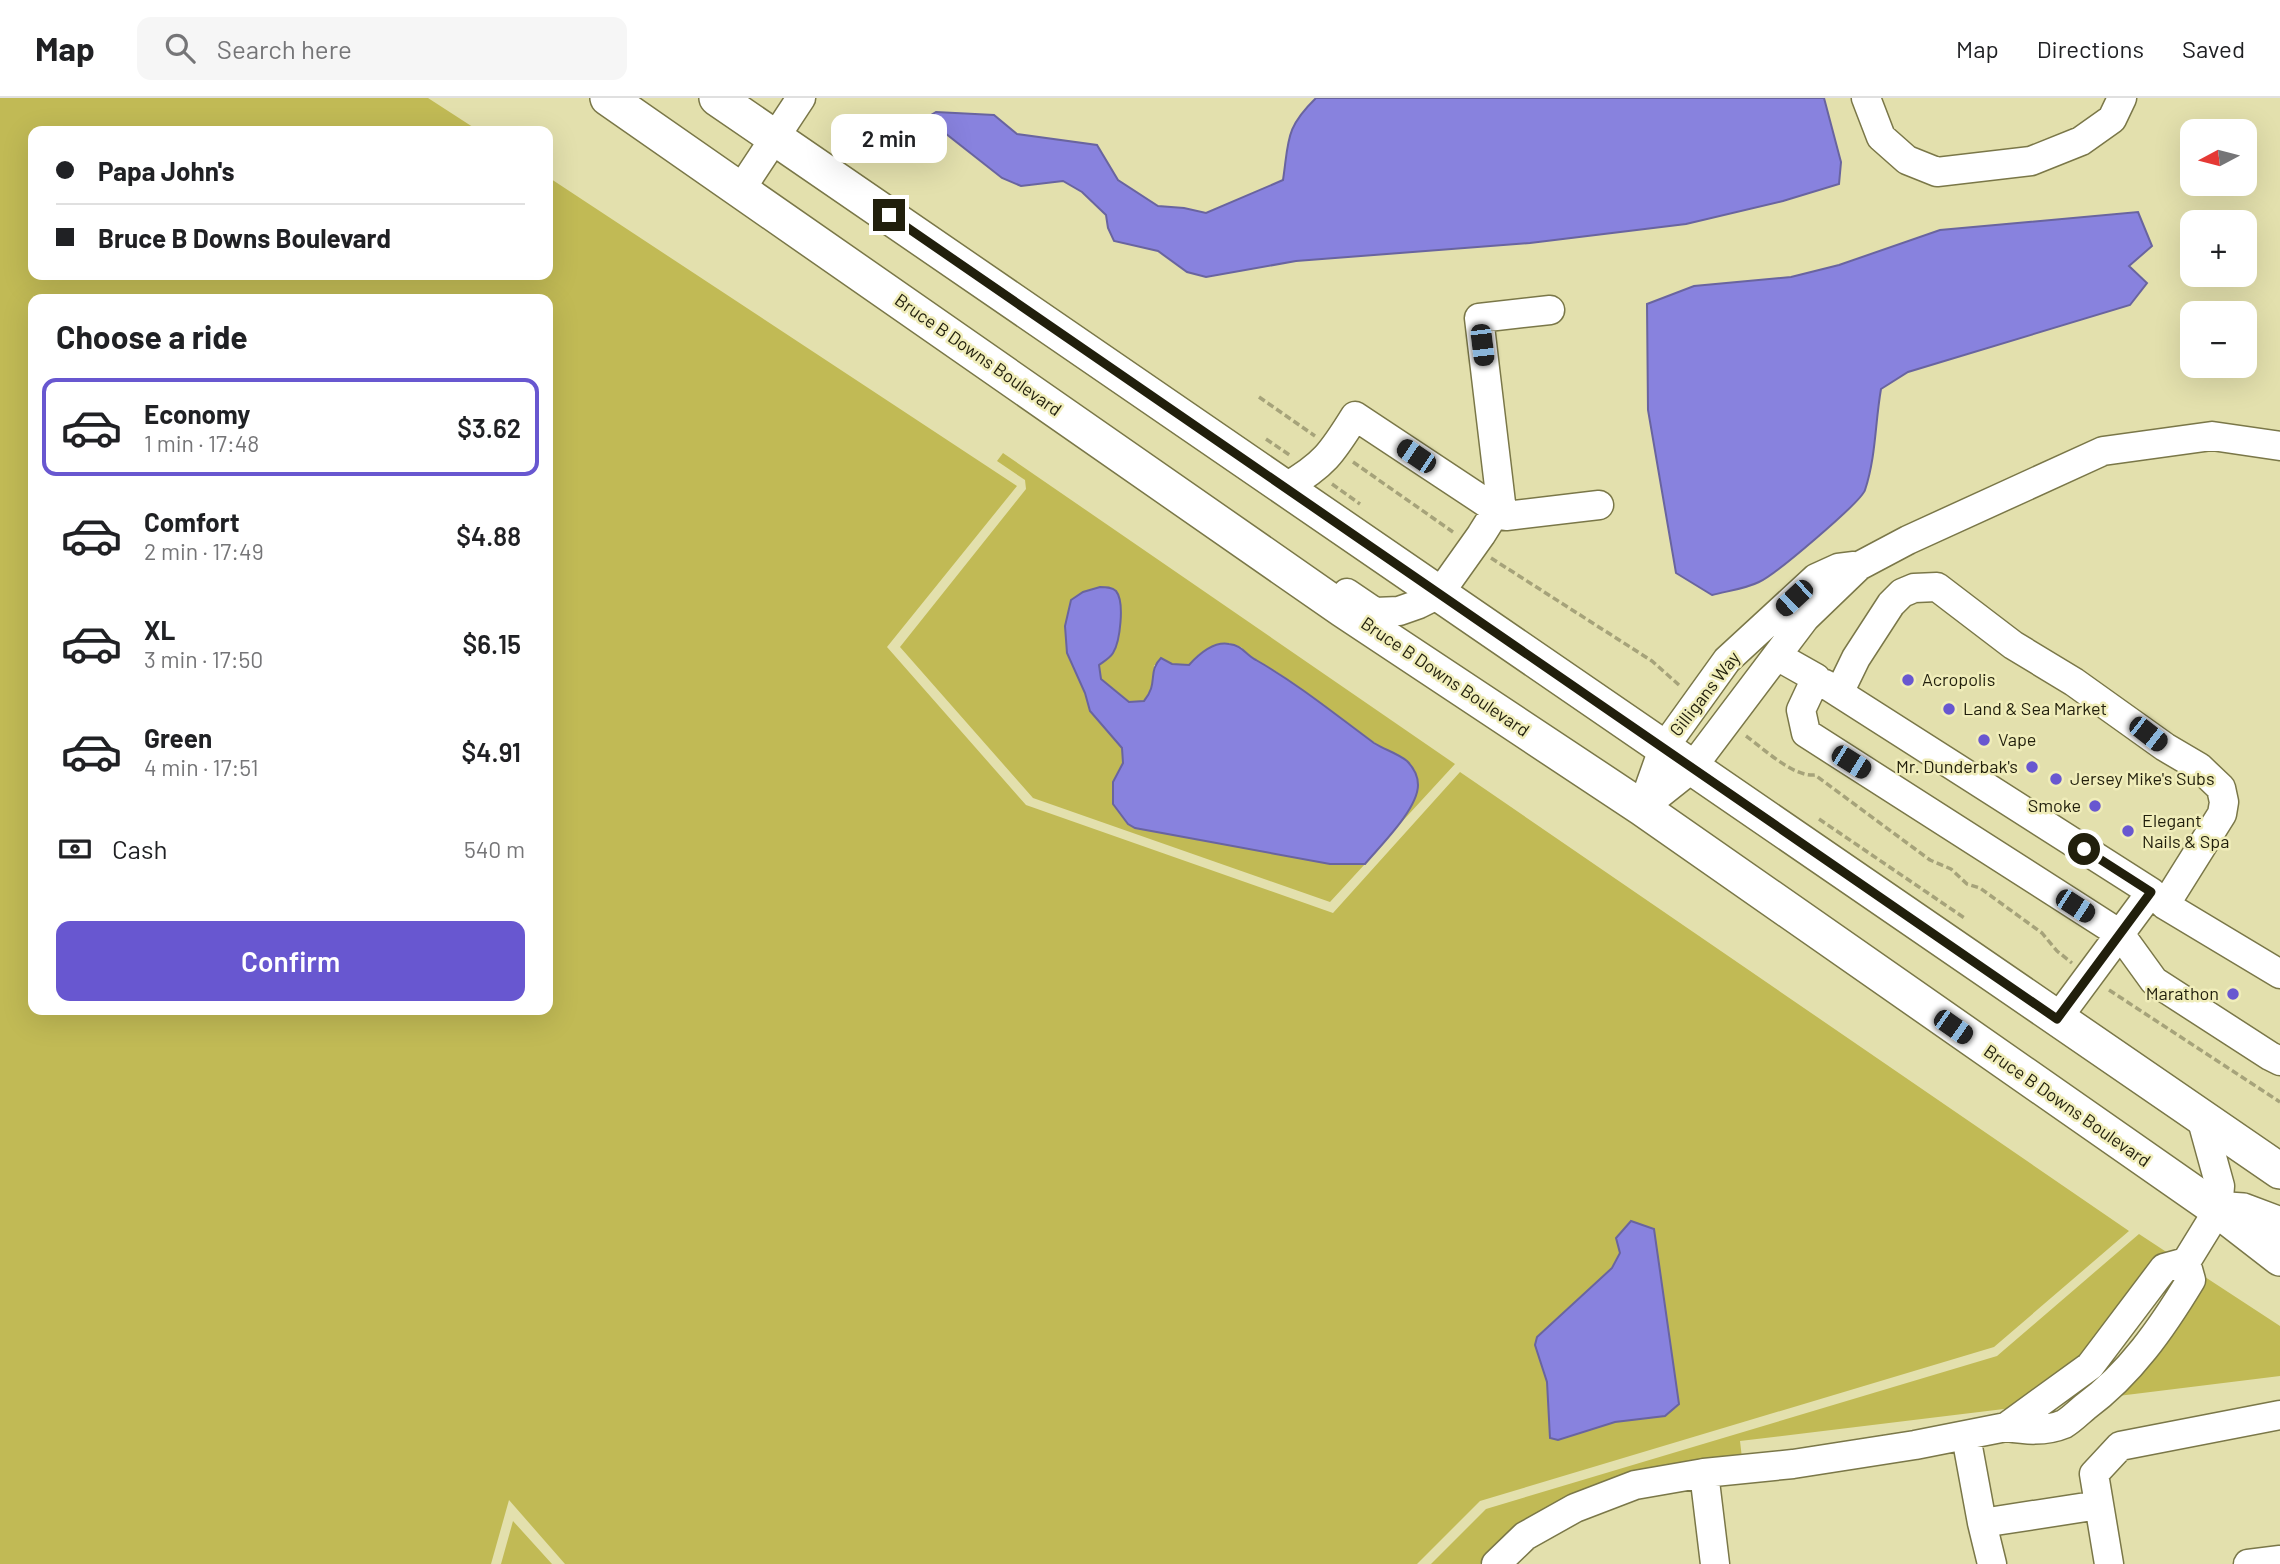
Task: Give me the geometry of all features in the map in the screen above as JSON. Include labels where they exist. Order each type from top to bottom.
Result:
[{"type":"main road","name":"Bruce B Downs Boulevard","points":[[608,98],[1342,609],[1643,808],[2086,1121],[2218,1210],[2280,1258]]},
{"type":"main road","points":[[718,98],[1286,487],[1691,769],[2280,1171]]},
{"type":"main road","points":[[2218,1210],[2243,1211],[2280,1225]]},
{"type":"street","points":[[741,189],[801,98]]},
{"type":"street","points":[[1866,98],[1881,137],[1907,160],[1937,172],[2031,161],[2081,141],[2112,119],[2122,98]]},
{"type":"street","points":[[1103,442],[1129,441],[1375,612],[1399,611],[1439,594],[1501,503],[1479,318],[1550,310]]},
{"type":"street","points":[[1286,487],[1314,471],[1335,449],[1355,416],[1506,516],[1599,505]]},
{"type":"street","name":"Gilligans Way","points":[[1643,808],[1691,769],[1805,618],[1859,566],[1908,540],[2103,451],[2212,436],[2280,446]]},
{"type":"street","name":"Gilligans Way","points":[[1643,808],[1663,749],[1727,660],[1816,578],[1838,568],[1859,566]]},
{"type":"street","points":[[2057,1019],[2120,934],[2158,898],[2222,814],[2224,802],[2221,788],[2199,767],[2165,747],[2074,682],[2013,645],[1937,587],[1914,588],[1902,593],[1891,604],[1856,659],[1801,710],[1806,733],[2120,934],[2154,981],[2280,1060]]},
{"type":"street","points":[[1777,656],[2280,974]]},
{"type":"street","points":[[1496,1564],[1525,1536],[1575,1508],[1634,1485],[1704,1473],[1793,1464],[2006,1427],[2030,1431],[2064,1423],[2106,1392],[2151,1342],[2191,1280],[2186,1262],[2218,1210],[2220,1186],[2201,1117]]},
{"type":"street","points":[[2109,1564],[2094,1474],[2120,1447],[2280,1415]]},
{"type":"street","points":[[1966,1436],[1992,1564]]},
{"type":"street","points":[[1704,1473],[1715,1564]]},
{"type":"street","points":[[1982,1523],[2099,1505]]},
{"type":"street","points":[[2248,1564],[2280,1560]]},
{"type":"path","points":[[1259,397],[1474,546],[1652,661],[1697,702]]},
{"type":"path","points":[[1728,721],[1777,760],[1806,776],[1815,775],[1921,853],[1951,869],[1967,884],[1980,888],[2042,933],[2057,951],[2089,976],[2280,1102]]},
{"type":"shaded area","points":[[0,98],[428,98],[471,126],[28,126],[28,280],[553,280],[553,180],[1017,486],[887,647],[1026,805],[1333,913],[1460,772],[2129,1231],[1994,1347],[1480,1501],[1417,1564],[565,1564],[509,1500],[491,1564],[0,1564]]},
{"type":"shaded area","points":[[1316,98],[1824,98],[1841,162],[1839,184],[1783,201],[1686,224],[1530,243],[1296,261],[1206,277],[1187,272],[1158,251],[1114,241],[1106,215],[1082,192],[1063,181],[1021,186],[1002,178],[926,118],[936,112],[994,115],[1017,134],[1097,145],[1118,180],[1158,206],[1206,213],[1283,180],[1290,135],[1306,108]]},
{"type":"shaded area","points":[[2138,212],[2152,246],[2129,266],[2147,283],[2130,305],[1908,372],[1881,389],[1873,453],[1865,490],[1849,509],[1816,538],[1768,577],[1742,588],[1712,595],[1676,573],[1648,410],[1647,304],[1694,286],[1791,277],[1839,265],[1940,230]]},
{"type":"shaded area","points":[[1003,453],[1455,764],[1398,826],[1416,794],[1398,755],[1382,748],[1277,672],[1252,658],[1241,647],[1228,643],[1215,645],[1198,655],[1189,665],[1154,665],[1153,690],[1144,701],[1129,702],[1101,679],[1099,665],[1113,653],[1067,653],[1090,711],[1122,748],[1123,763],[1113,782],[1128,824],[1135,828],[1330,864],[1365,864],[1330,902],[1033,798],[900,647],[1026,489],[1025,480],[997,461]]},
{"type":"shaded area","points":[[1100,587],[1116,591],[1121,613],[1116,648],[1110,657],[1099,665],[1101,679],[1129,702],[1144,701],[1161,658],[1172,664],[1189,665],[1212,646],[1233,645],[1302,689],[1374,743],[1407,761],[1413,769],[1418,785],[1412,805],[1365,864],[1330,864],[1135,828],[1128,824],[1113,804],[1113,782],[1123,763],[1122,748],[1090,711],[1067,653],[1065,626],[1071,600],[1083,592]]},
{"type":"shaded area","points":[[1631,1221],[1654,1229],[1679,1404],[1665,1416],[1615,1422],[1558,1440],[1550,1438],[1547,1382],[1535,1345],[1537,1337],[1612,1268],[1620,1253],[1616,1238]]},
{"type":"shaded area","points":[[2139,1234],[2171,1255],[2080,1359],[2012,1408],[1740,1441],[1742,1458],[1519,1528],[1480,1564],[1431,1564],[1486,1509],[1997,1356]]},
{"type":"shaded area","points":[[2202,1275],[2280,1326],[2280,1376],[2118,1396]]},
{"type":"shaded area","points":[[513,1521],[552,1564],[501,1564]]},
{"type":"place","name":"Acropolis","points":[[1908,680]]},
{"type":"place","name":"Land & Sea Market","points":[[1949,709]]},
{"type":"place","name":"Vape","points":[[1984,740]]},
{"type":"place","name":"Mr. Dunderbak's","points":[[2032,767]]},
{"type":"place","name":"Jersey Mike's Subs","points":[[2056,779]]},
{"type":"place","name":"Smoke","points":[[2095,806]]},
{"type":"place","name":"Elegant Nails & Spa","points":[[2128,831]]},
{"type":"place","name":"Marathon","points":[[2233,994]]},
{"type":"route","points":[[889,215],[2057,1019],[2151,892],[2084,849]]}]
